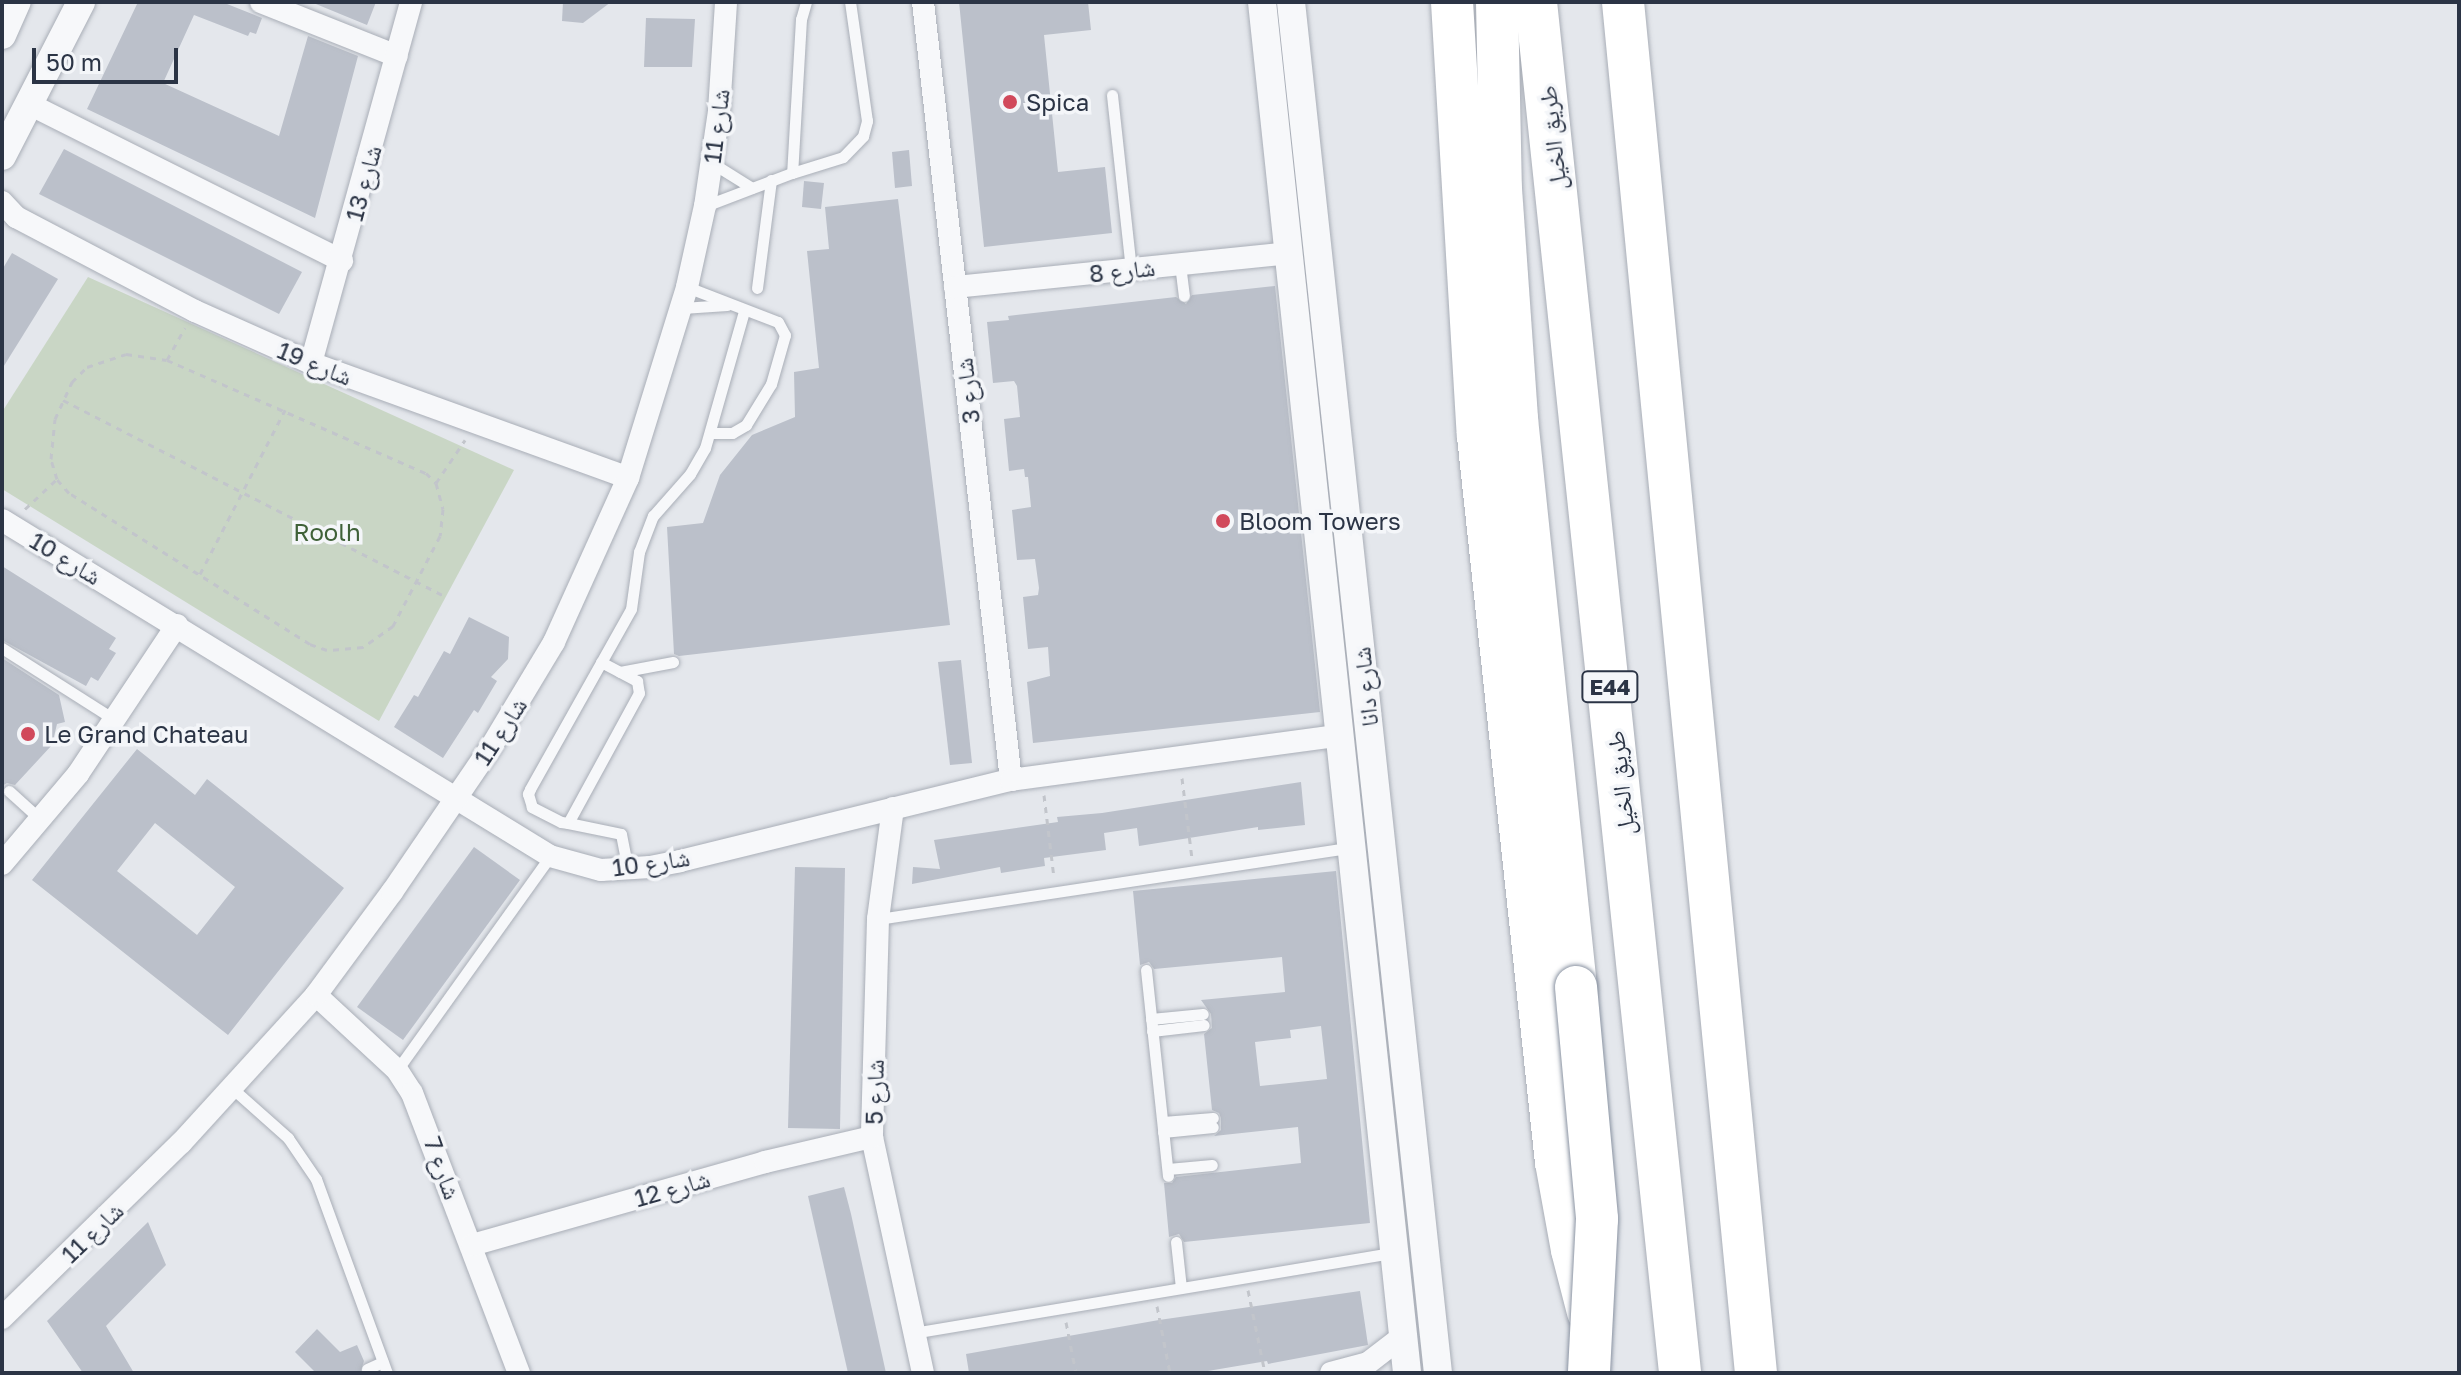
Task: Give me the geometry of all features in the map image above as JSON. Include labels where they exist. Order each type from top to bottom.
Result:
[{"type":"highway","points":[[1452,2],[1478,436],[1550,1117],[1572,1250],[1608,1373]]},
{"type":"highway","points":[[1497,2],[1501,189],[1513,373],[1597,1219],[1589,1373]]},
{"type":"highway","name":"طريق الخيل","points":[[1536,2],[1680,1373]]},
{"type":"highway","points":[[1623,2],[1756,1373]]},
{"type":"street","points":[[2,35],[17,2]]},
{"type":"street","points":[[2,156],[31,105],[81,2]]},
{"type":"street","points":[[261,2],[397,56]]},
{"type":"street","name":"شارع 13","points":[[311,363],[342,261],[411,2]]},
{"type":"street","name":"شارع 11","points":[[2,1318],[125,1200],[233,1089],[316,995],[392,892],[491,747],[554,642],[606,534],[628,478],[684,297],[712,163],[724,59],[726,2]]},
{"type":"street","name":"شارع 3","points":[[923,2],[1011,780]]},
{"type":"street","name":"شارع دانا","points":[[1262,2],[1407,1373]]},
{"type":"street","name":"شارع دانا","points":[[1291,2],[1438,1373]]},
{"type":"street","points":[[31,105],[342,261]]},
{"type":"street","name":"شارع 19","points":[[7,212],[195,311],[311,363],[628,478]]},
{"type":"street","points":[[1301,225],[1314,229],[1319,248],[1305,271],[1288,251],[1295,227],[1301,225]]},
{"type":"street","name":"شارع 8","points":[[955,287],[1288,251]]},
{"type":"street","name":"شارع 10","points":[[6,522],[550,856],[588,867],[628,869],[680,861],[1011,780],[1338,738]]},
{"type":"street","points":[[2,864],[42,820],[115,720],[177,625]]},
{"type":"street","points":[[1352,712],[1366,718],[1370,737],[1364,761],[1349,763],[1338,738],[1345,713],[1352,712]]},
{"type":"street","name":"شارع 5","points":[[893,808],[878,919],[872,1137],[923,1373]]},
{"type":"street","name":"شارع 7","points":[[316,995],[397,1070],[424,1116],[519,1373]]},
{"type":"street","name":"شارع 12","points":[[472,1245],[765,1162],[872,1137]]},
{"type":"street","points":[[1331,1373],[1364,1371],[1403,1336]]},
{"type":"lane","points":[[792,173],[801,19],[806,2]]},
{"type":"lane","points":[[705,206],[771,180],[843,157],[863,136],[867,121],[850,2]]},
{"type":"lane","points":[[1112,95],[1131,269]]},
{"type":"lane","points":[[712,163],[752,188]]},
{"type":"lane","points":[[757,288],[771,180]]},
{"type":"lane","points":[[1180,264],[1184,296]]},
{"type":"lane","points":[[684,297],[728,305],[771,319],[783,328],[785,335],[774,375],[746,425],[732,433],[710,433]]},
{"type":"lane","points":[[684,297],[728,305]]},
{"type":"lane","points":[[628,869],[625,838],[617,830],[553,820],[532,807],[528,794],[631,609],[645,533],[665,500],[699,462],[744,311]]},
{"type":"lane","points":[[2,648],[115,720]]},
{"type":"lane","points":[[568,823],[639,693],[637,681],[601,662]]},
{"type":"lane","points":[[620,672],[673,662]]},
{"type":"lane","points":[[9,791],[42,820]]},
{"type":"lane","points":[[878,919],[1055,890],[1136,884],[1193,870],[1350,848]]},
{"type":"lane","points":[[397,1070],[550,856]]},
{"type":"lane","points":[[1146,970],[1168,1173],[1212,1165]]},
{"type":"lane","points":[[1152,1025],[1203,1019]]},
{"type":"lane","points":[[233,1089],[288,1138],[304,1157],[316,1179],[385,1368],[367,1369]]},
{"type":"lane","points":[[1163,1127],[1213,1122]]},
{"type":"lane","points":[[1176,1242],[1181,1288]]},
{"type":"lane","points":[[913,1333],[1394,1253]]},
{"type":"path","points":[[167,360],[195,311]]},
{"type":"path","points":[[147,355],[167,360],[414,465],[436,483],[443,509],[440,536],[393,626],[372,643],[346,651],[310,644],[76,498],[57,479],[50,439],[72,382],[87,367],[105,358],[147,355]]},
{"type":"path","points":[[63,400],[444,596]]},
{"type":"path","points":[[200,575],[285,410]]},
{"type":"path","points":[[436,483],[476,425]]},
{"type":"path","points":[[6,522],[57,479]]},
{"type":"path","points":[[1180,757],[1193,870]]},
{"type":"path","points":[[1042,776],[1055,890]]},
{"type":"path","points":[[1246,1277],[1265,1373]]},
{"type":"path","points":[[1154,1292],[1170,1373]]},
{"type":"path","points":[[1063,1308],[1076,1373]]},
{"type":"green space","name":"Roolh","points":[[88,277],[514,470],[379,721],[2,489],[2,412]]},
{"type":"building","points":[[138,2],[222,2],[262,18],[256,34],[250,32],[248,36],[194,15],[163,83],[279,136],[308,36],[358,56],[315,218],[87,109]]},
{"type":"building","points":[[311,2],[376,2],[367,25]]},
{"type":"building","points":[[563,2],[611,2],[583,23],[562,21]]},
{"type":"building","name":"Spica","points":[[959,2],[1088,2],[1091,30],[1044,35],[1058,172],[1105,167],[1112,233],[984,247]]},
{"type":"building","points":[[646,18],[695,19],[692,67],[644,67]]},
{"type":"building","points":[[64,149],[302,272],[279,314],[39,194]]},
{"type":"building","points":[[909,150],[912,186],[895,188],[892,152]]},
{"type":"building","points":[[804,181],[824,183],[821,209],[802,207]]},
{"type":"building","points":[[898,199],[950,625],[679,656],[674,654],[667,527],[703,523],[720,475],[752,435],[795,417],[794,372],[819,368],[807,251],[829,249],[825,207]]},
{"type":"building","points":[[12,253],[58,279],[2,369],[2,270]]},
{"type":"building","points":[[1275,286],[1320,712],[1033,743],[1027,682],[1050,676],[1048,647],[1028,649],[1023,597],[1038,595],[1039,588],[1035,559],[1017,560],[1012,510],[1031,507],[1028,477],[1025,477],[1024,469],[1009,471],[1004,419],[1020,417],[1017,386],[1014,381],[993,383],[987,322],[1009,320],[1008,316],[1176,297],[1186,304],[1192,295]]},
{"type":"building","points":[[2,566],[116,638],[109,649],[116,653],[98,681],[91,677],[86,686],[2,640]]},
{"type":"building","points":[[469,617],[509,637],[508,659],[491,677],[497,681],[478,713],[474,710],[443,758],[394,727],[414,695],[418,697],[444,651],[450,654]]},
{"type":"building","name":"Le Grand Chateau","points":[[2,658],[59,695],[65,722],[57,724],[52,745],[15,785],[7,783],[2,786]]},
{"type":"building","points":[[961,660],[972,763],[950,765],[938,662]]},
{"type":"building","points":[[137,749],[195,795],[207,779],[344,888],[228,1035],[32,880]],"holes":[[[155,823],[235,887],[197,935],[117,871]]]},
{"type":"building","points":[[1301,782],[1305,825],[1258,830],[1258,827],[1139,846],[1137,828],[1104,833],[1106,850],[1044,858],[1045,866],[1001,873],[1000,867],[912,884],[913,867],[940,869],[934,840],[1058,822],[1057,817],[1102,813]]},
{"type":"building","points":[[474,847],[520,880],[403,1040],[357,1007]]},
{"type":"building","points":[[795,867],[845,868],[840,1129],[788,1128]]},
{"type":"building","points":[[1336,871],[1370,1223],[1184,1242],[1179,1234],[1169,1237],[1164,1183],[1172,1183],[1176,1177],[1301,1163],[1298,1127],[1214,1136],[1221,1130],[1221,1118],[1219,1113],[1212,1110],[1204,1034],[1212,1028],[1211,1014],[1201,1000],[1285,992],[1282,957],[1154,969],[1149,962],[1140,965],[1133,891]],"holes":[[[1321,1026],[1327,1079],[1260,1086],[1255,1042],[1291,1038],[1290,1030]]]},
{"type":"building","points":[[844,1187],[886,1373],[848,1373],[808,1196]]},
{"type":"building","points":[[148,1222],[166,1265],[106,1326],[134,1373],[83,1373],[47,1321]]},
{"type":"building","points":[[1360,1291],[1368,1345],[1268,1364],[1267,1361],[1196,1373],[969,1373],[966,1354],[1159,1320]]},
{"type":"building","points":[[317,1329],[340,1352],[357,1345],[364,1361],[360,1373],[316,1373],[295,1352]]},
{"type":"place","name":"Spica","points":[[1010,102]]},
{"type":"place","name":"Bloom Towers","points":[[1223,521]]},
{"type":"place","name":"Le Grand Chateau","points":[[28,734]]}]
